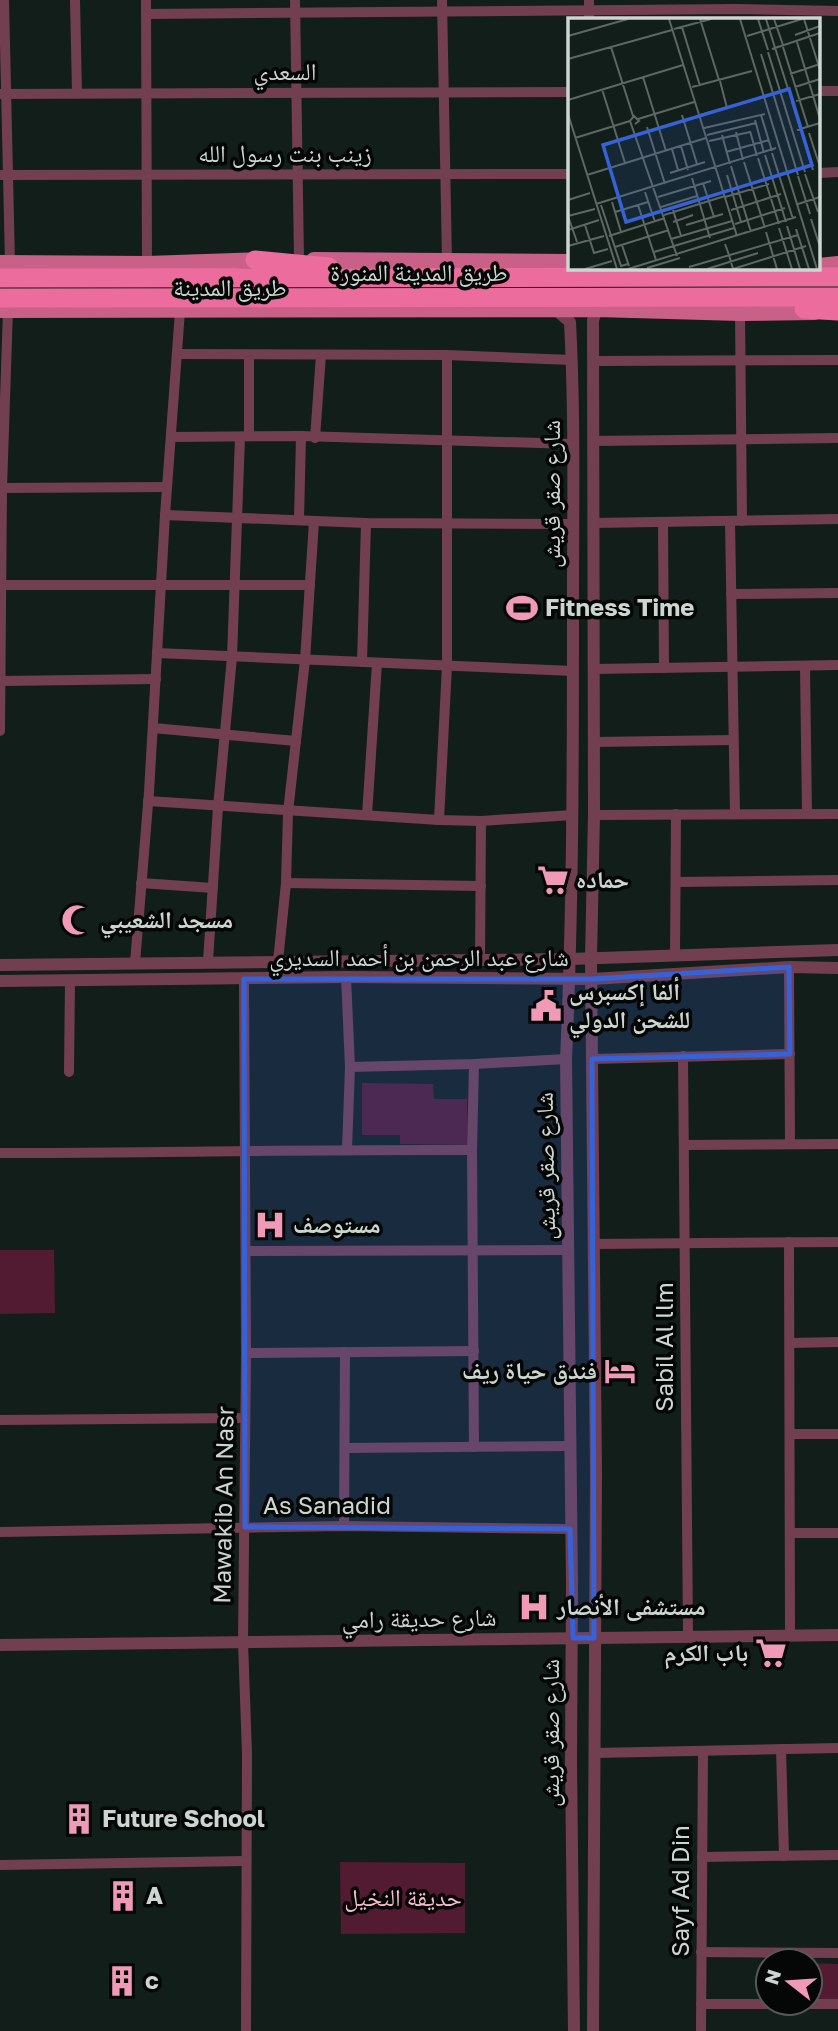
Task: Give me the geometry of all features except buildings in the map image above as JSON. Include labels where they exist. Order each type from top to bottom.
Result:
[{"type":"highway","points":[[256,260],[434,278]]},
{"type":"highway","name":"طريق المدينة المنورة","points":[[2,268],[434,278],[838,277]]},
{"type":"highway","name":"طريق المدينة المنورة","points":[[3,306],[469,297],[838,297]]},
{"type":"highway","points":[[276,311],[469,297]]},
{"type":"highway","points":[[652,299],[838,311]]},
{"type":"main road","points":[[820,258],[838,258]]},
{"type":"main road","name":"طريق المدينة","points":[[2,268],[30,263],[147,264],[256,260],[568,262]]},
{"type":"main road","points":[[820,265],[838,264]]},
{"type":"main road","points":[[682,277],[768,270]]},
{"type":"main road","name":"طريق المدينة","points":[[3,306],[180,311],[838,311]]},
{"type":"street","points":[[2,268],[4,0]]},
{"type":"street","points":[[75,0],[77,93]]},
{"type":"street","points":[[146,0],[147,264]]},
{"type":"street","points":[[146,14],[442,6],[589,10],[838,11]]},
{"type":"street","points":[[442,6],[447,261]]},
{"type":"street","points":[[295,8],[299,260]]},
{"type":"street","points":[[820,91],[838,91]]},
{"type":"street","name":"السعدي","points":[[3,94],[568,92]]},
{"type":"street","points":[[820,173],[838,173]]},
{"type":"street","name":"زينب بنت رسول الله","points":[[4,176],[568,174]]},
{"type":"street","points":[[0,731],[3,306]]},
{"type":"street","name":"شارع صقر قريش","points":[[555,309],[570,322],[573,394],[573,815],[566,1059],[573,1638],[571,1761],[574,2031]]},
{"type":"street","name":"شارع صقر قريش","points":[[593,2031],[596,1474],[591,958],[594,815],[593,320],[597,309]]},
{"type":"street","points":[[135,963],[180,311]]},
{"type":"street","points":[[735,814],[731,594],[740,439],[740,313]]},
{"type":"street","points":[[178,354],[447,355],[572,360]]},
{"type":"street","points":[[208,961],[218,807],[232,657],[249,355]]},
{"type":"street","points":[[315,438],[321,355]]},
{"type":"street","points":[[439,820],[447,666],[447,355]]},
{"type":"street","points":[[593,361],[838,360]]},
{"type":"street","points":[[573,394],[593,394]]},
{"type":"street","points":[[172,437],[301,436],[573,444]]},
{"type":"street","points":[[299,519],[301,436]]},
{"type":"street","points":[[593,441],[838,438]]},
{"type":"street","points":[[2,488],[167,487]]},
{"type":"street","points":[[165,515],[366,523],[573,524]]},
{"type":"street","points":[[593,523],[838,519]]},
{"type":"street","points":[[278,961],[286,883],[288,812],[304,660],[314,521]]},
{"type":"street","points":[[663,522],[664,668]]},
{"type":"street","points":[[362,662],[366,523]]},
{"type":"street","points":[[2,585],[310,585]]},
{"type":"street","points":[[731,594],[838,593]]},
{"type":"street","points":[[158,653],[573,671]]},
{"type":"street","points":[[367,815],[377,663]]},
{"type":"street","points":[[594,669],[838,665]]},
{"type":"street","points":[[805,666],[807,814]]},
{"type":"street","points":[[1,677],[156,680]]},
{"type":"street","points":[[573,709],[594,708]]},
{"type":"street","points":[[153,728],[296,741]]},
{"type":"street","points":[[594,742],[733,740]]},
{"type":"street","points":[[148,801],[439,820],[481,821],[573,815]]},
{"type":"street","points":[[675,956],[676,814]]},
{"type":"street","points":[[594,815],[838,814]]},
{"type":"street","points":[[480,961],[481,821]]},
{"type":"street","points":[[677,882],[838,880]]},
{"type":"street","points":[[141,883],[213,888]]},
{"type":"street","points":[[286,883],[481,886]]},
{"type":"street","name":"شارع عبد الرحمن بن أحمد السديري","points":[[0,965],[208,961],[480,961],[838,950]]},
{"type":"street","points":[[789,967],[790,1144]]},
{"type":"street","name":"شارع عبد الرحمن بن أحمد السديري","points":[[0,981],[592,979],[789,967],[838,968]]},
{"type":"street","points":[[346,978],[350,1067],[347,1149]]},
{"type":"street","name":"Mawakib An Nasr","points":[[244,979],[247,1152],[243,1642],[247,1754],[246,2031]]},
{"type":"street","points":[[69,1072],[70,981]]},
{"type":"street","points":[[592,1059],[790,1054]]},
{"type":"street","name":"Sabil Al llm","points":[[683,1056],[688,1636]]},
{"type":"street","points":[[350,1067],[474,1065],[566,1059]]},
{"type":"street","points":[[474,1065],[474,1447]]},
{"type":"street","points":[[684,1145],[838,1143]]},
{"type":"street","points":[[0,1153],[472,1150]]},
{"type":"street","points":[[789,1242],[790,1635]]},
{"type":"street","points":[[593,1244],[838,1242]]},
{"type":"street","points":[[246,1251],[568,1250]]},
{"type":"street","points":[[790,1343],[838,1342]]},
{"type":"street","points":[[246,1353],[474,1351]]},
{"type":"street","points":[[344,1526],[345,1352]]},
{"type":"street","points":[[0,1420],[246,1418]]},
{"type":"street","points":[[790,1434],[838,1434]]},
{"type":"street","points":[[345,1448],[570,1446]]},
{"type":"street","name":"As Sanadid","points":[[0,1532],[344,1526],[570,1529]]},
{"type":"street","points":[[790,1533],[838,1533]]},
{"type":"street","name":"شارع حديقة رامي","points":[[0,1645],[838,1635]]},
{"type":"street","points":[[594,1753],[838,1748]]},
{"type":"street","points":[[781,1749],[784,1856]]},
{"type":"street","name":"Sayf Ad Din","points":[[701,2031],[703,1751]]},
{"type":"street","points":[[702,1857],[838,1855]]},
{"type":"street","points":[[0,1865],[246,1861]]},
{"type":"street","points":[[701,1952],[838,1953]]},
{"type":"street","points":[[701,2004],[838,2004]]},
{"type":"highlighted area","points":[[789,967],[790,1054],[592,1059],[594,1638],[573,1638],[570,1529],[245,1527],[244,979],[592,979]]},
{"type":"green space","points":[[362,1083],[433,1084],[434,1099],[467,1099],[467,1145],[400,1144],[400,1135],[362,1135]]},
{"type":"green space","points":[[0,1250],[54,1250],[55,1313],[0,1314]]},
{"type":"green space","name":"حديقة النخيل","points":[[340,1862],[465,1863],[465,1933],[341,1934]]},
{"type":"green space","points":[[824,1964],[838,1964],[838,2001],[824,2000]]},
{"type":"place","name":"Fitness Time","points":[[522,608]]},
{"type":"place","name":"حماده","points":[[553,880]]},
{"type":"place","name":"مسجد الشعيبي","points":[[77,920]]},
{"type":"place","name":"ألفا إكسبرس للشحن الدولي","points":[[546,1006]]},
{"type":"place","name":"مستوصف","points":[[270,1225]]},
{"type":"place","name":"فندق حياة ريف","points":[[620,1371]]},
{"type":"place","name":"مستشفى الأنصار","points":[[534,1607]]},
{"type":"place","name":"باب الكرم","points":[[771,1653]]},
{"type":"place","name":"Future School","points":[[79,1819]]},
{"type":"place","name":"A","points":[[123,1896]]},
{"type":"place","name":"c","points":[[122,1981]]}]
